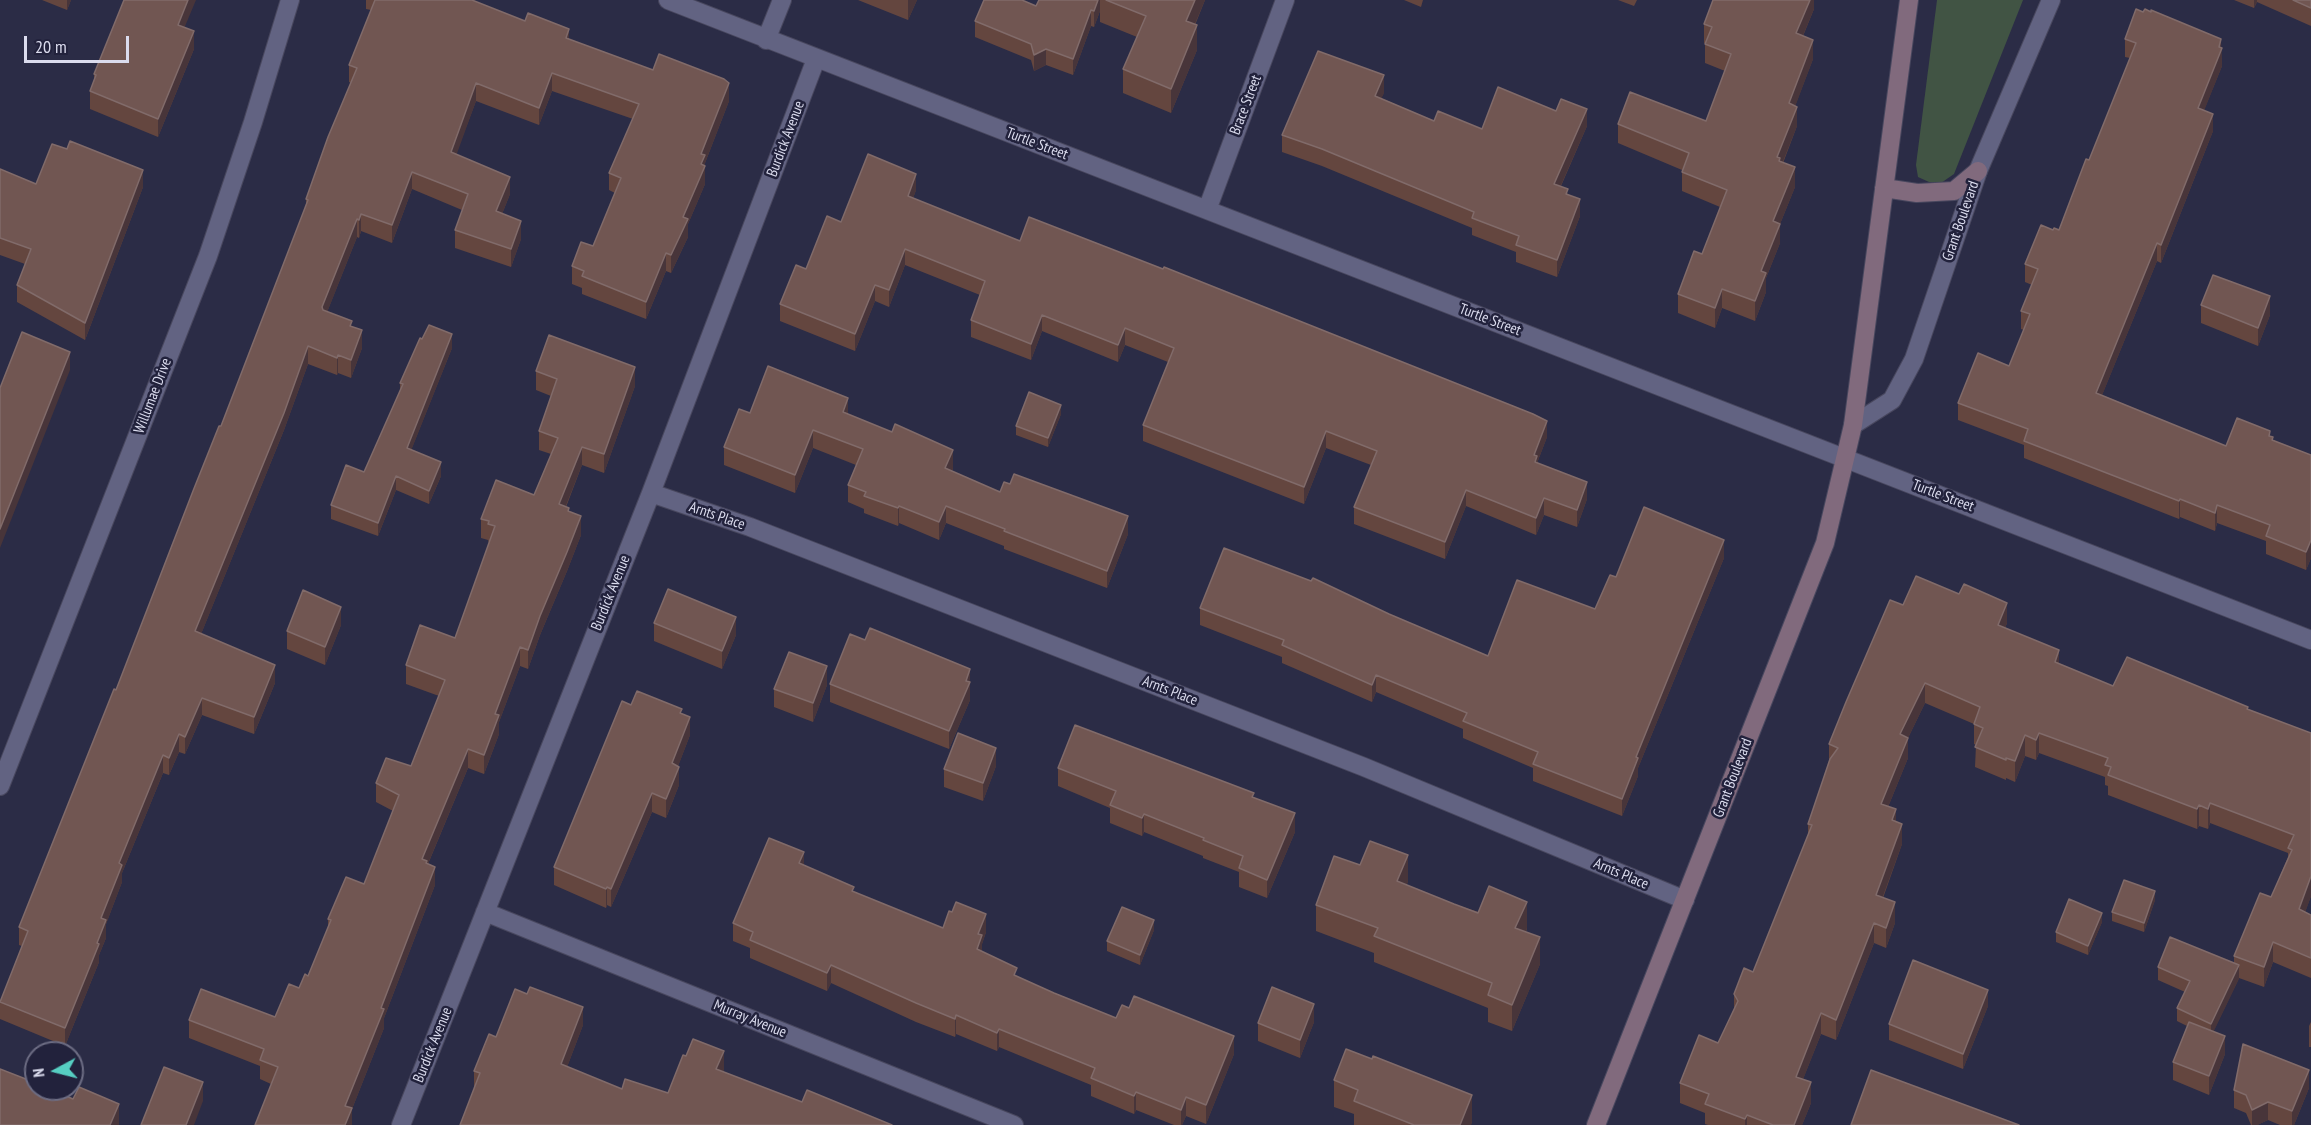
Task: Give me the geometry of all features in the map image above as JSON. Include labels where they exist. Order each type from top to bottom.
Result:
[{"type":"street","name":"Willumae Drive","points":[[0,786],[208,256],[253,122],[290,0]]},
{"type":"street","name":"Turtle Street","points":[[668,0],[2311,640]]},
{"type":"street","points":[[766,40],[782,0]]},
{"type":"street","name":"Brace Street","points":[[1207,210],[1285,0]]},
{"type":"street","name":"Grant Boulevard","points":[[1596,1125],[1825,543],[1853,425],[1909,0]]},
{"type":"street","name":"Grant Boulevard","points":[[1853,425],[1892,400],[1914,359],[1978,171],[2051,0]]},
{"type":"street","name":"Burdick Avenue","points":[[401,1125],[651,493],[816,59]]},
{"type":"street","points":[[1884,188],[1917,194],[1954,191],[1978,171]]},
{"type":"street","name":"Arnts Place","points":[[651,493],[750,527],[1364,767],[1685,900]]},
{"type":"street","name":"Murray Avenue","points":[[485,912],[1014,1125]]},
{"type":"green space","points":[[1937,0],[2023,0],[1954,174],[1941,183],[1929,182],[1918,177],[1916,165]]},
{"type":"building","points":[[124,0],[188,0],[178,25],[194,31],[158,119],[90,91],[96,75],[94,74]]},
{"type":"building","points":[[375,0],[472,0],[525,21],[528,13],[569,29],[566,38],[653,70],[659,54],[724,79],[729,83],[701,154],[705,155],[701,164],[705,166],[683,217],[688,219],[671,255],[666,253],[646,302],[582,276],[584,271],[572,266],[581,242],[593,246],[621,178],[609,173],[639,104],[552,73],[539,108],[476,83],[451,152],[510,177],[496,211],[521,221],[511,249],[455,230],[468,194],[412,172],[392,225],[361,214],[359,220],[357,219],[322,307],[323,310],[352,321],[350,326],[362,330],[351,360],[338,355],[337,358],[308,346],[284,413],[195,631],[275,665],[254,717],[202,698],[185,737],[179,734],[169,758],[163,755],[119,863],[122,865],[101,918],[106,920],[97,943],[99,944],[65,1028],[0,1002],[28,931],[19,927],[114,689],[116,690],[219,426],[221,426],[308,200],[306,199],[328,137],[357,68],[349,65]]},
{"type":"building","points":[[984,0],[1022,0],[1036,6],[1039,0],[1098,0],[1094,11],[1091,10],[1073,59],[1046,49],[1034,55],[1031,44],[975,21]]},
{"type":"building","points":[[1106,0],[1195,0],[1186,21],[1197,25],[1171,89],[1123,69],[1146,16]]},
{"type":"building","points":[[1713,0],[1810,0],[1796,33],[1813,40],[1789,103],[1797,107],[1777,157],[1780,158],[1779,161],[1795,167],[1773,221],[1780,224],[1761,271],[1766,273],[1755,301],[1722,289],[1715,308],[1678,294],[1694,251],[1702,254],[1727,190],[1682,172],[1689,153],[1618,124],[1630,92],[1706,121],[1731,54],[1705,44],[1712,27],[1704,24]]},
{"type":"building","points":[[2293,0],[2311,0],[2311,8]]},
{"type":"building","points":[[2136,9],[2143,12],[2145,9],[2151,12],[2151,10],[2221,39],[2219,47],[2222,48],[2198,108],[2213,114],[2161,245],[2157,243],[2096,393],[2226,446],[2237,418],[2270,431],[2269,436],[2273,437],[2272,440],[2311,455],[2311,540],[2306,552],[2266,536],[2270,525],[2217,505],[2215,513],[2180,499],[2179,501],[2024,441],[2028,429],[1958,403],[1978,353],[2009,366],[2030,314],[2021,311],[2038,269],[2025,264],[2041,225],[2059,230],[2086,159],[2089,160],[2136,43],[2125,39]]},
{"type":"building","points":[[1318,51],[1384,75],[1375,96],[1434,121],[1438,111],[1482,129],[1498,87],[1556,111],[1561,99],[1587,109],[1554,184],[1568,189],[1566,194],[1580,199],[1557,260],[1516,245],[1519,236],[1472,218],[1474,212],[1322,149],[1282,135]]},
{"type":"building","points":[[70,141],[143,170],[85,323],[17,285],[31,249],[0,238],[0,169],[36,184],[52,144],[67,149]]},
{"type":"building","points":[[868,154],[916,174],[908,196],[1020,241],[1029,217],[1163,269],[1164,267],[1547,421],[1534,455],[1537,456],[1535,462],[1587,482],[1577,510],[1544,498],[1536,518],[1466,490],[1445,542],[1354,507],[1377,451],[1326,431],[1304,487],[1143,425],[1174,348],[1125,328],[1118,345],[1042,315],[1031,344],[971,320],[985,281],[905,249],[889,290],[875,285],[855,334],[780,304],[796,265],[806,269],[827,216],[841,222]]},
{"type":"building","points":[[2213,275],[2270,296],[2258,328],[2201,305]]},
{"type":"building","points":[[429,325],[452,334],[407,448],[441,462],[429,491],[396,476],[378,523],[331,505],[346,465],[364,472],[403,384],[400,383],[420,338],[422,339]]},
{"type":"building","points":[[22,332],[70,352],[0,529],[0,388]]},
{"type":"building","points":[[549,335],[635,367],[604,454],[582,447],[559,504],[569,508],[568,511],[581,516],[528,650],[520,647],[495,714],[499,715],[484,755],[468,749],[422,859],[435,867],[381,1008],[384,1009],[345,1106],[352,1108],[345,1125],[255,1125],[278,1067],[260,1060],[264,1049],[189,1020],[201,989],[275,1017],[289,984],[299,988],[305,974],[308,976],[346,877],[364,884],[399,795],[376,783],[386,758],[411,766],[445,680],[406,665],[420,625],[455,638],[495,526],[481,519],[496,480],[534,495],[558,438],[539,431],[557,379],[536,371]]},
{"type":"building","points":[[768,366],[848,398],[843,412],[892,432],[895,424],[953,450],[945,468],[1000,492],[1004,482],[1010,484],[1014,474],[1128,516],[1107,571],[946,506],[939,522],[899,506],[898,508],[864,496],[866,492],[848,485],[863,449],[813,430],[795,475],[724,447],[739,409],[750,413]]},
{"type":"building","points":[[1029,392],[1061,405],[1048,438],[1016,426]]},
{"type":"building","points":[[1644,507],[1724,540],[1636,757],[1638,758],[1622,799],[1533,764],[1538,752],[1463,721],[1467,713],[1376,675],[1372,685],[1282,645],[1284,640],[1200,608],[1224,548],[1311,581],[1313,578],[1389,614],[1488,656],[1517,580],[1595,609],[1610,575],[1616,577]]},
{"type":"building","points":[[1916,576],[1959,594],[1964,584],[2007,603],[1998,625],[2059,650],[2055,662],[2113,686],[2127,657],[2248,707],[2247,709],[2311,733],[2311,876],[2299,909],[2311,915],[2311,958],[2273,942],[2264,967],[2234,956],[2260,893],[2271,897],[2292,850],[2288,848],[2294,835],[2210,803],[2208,809],[2199,805],[2197,809],[2108,775],[2111,767],[2105,765],[2108,758],[2039,733],[2036,740],[2025,735],[2015,761],[2006,758],[2006,760],[1975,747],[1983,728],[1974,724],[1980,707],[1925,683],[1900,734],[1908,738],[1881,804],[1896,809],[1892,820],[1902,824],[1876,895],[1895,902],[1886,928],[1874,923],[1836,1020],[1821,1013],[1796,1077],[1811,1082],[1794,1125],[1773,1125],[1747,1115],[1745,1119],[1705,1104],[1709,1094],[1680,1083],[1699,1035],[1718,1043],[1738,1001],[1734,994],[1744,968],[1753,972],[1812,825],[1808,824],[1830,759],[1838,748],[1829,744],[1846,702],[1890,600],[1903,605]]},
{"type":"building","points":[[668,589],[736,617],[722,651],[654,623]]},
{"type":"building","points":[[303,590],[341,607],[325,647],[287,631]]},
{"type":"building","points":[[870,628],[970,669],[966,681],[970,682],[949,731],[830,684],[850,634],[865,640]]},
{"type":"building","points":[[789,652],[827,666],[813,703],[774,689]]},
{"type":"building","points":[[637,691],[682,709],[680,713],[690,717],[672,763],[679,767],[666,799],[652,793],[611,889],[607,887],[606,889],[554,867],[622,701],[631,705]]},
{"type":"building","points":[[1075,725],[1254,793],[1252,797],[1295,813],[1267,880],[1239,868],[1243,856],[1144,814],[1142,818],[1110,805],[1116,791],[1058,768]]},
{"type":"building","points":[[958,733],[996,748],[983,783],[944,769]]},
{"type":"building","points":[[769,838],[804,852],[799,863],[854,887],[852,891],[943,928],[949,911],[952,912],[956,902],[986,914],[978,934],[982,935],[977,949],[1017,968],[1014,975],[1054,993],[1116,1018],[1122,1005],[1129,1008],[1134,996],[1234,1036],[1206,1105],[1186,1097],[1181,1110],[1136,1092],[1134,1096],[1091,1078],[1095,1068],[999,1029],[997,1033],[956,1015],[955,1019],[831,965],[827,973],[750,940],[753,932],[733,923]]},
{"type":"building","points":[[1370,841],[1408,855],[1397,881],[1454,904],[1478,913],[1489,886],[1527,902],[1515,928],[1540,937],[1512,1005],[1488,995],[1492,983],[1374,936],[1378,928],[1316,905],[1334,856],[1360,865]]},
{"type":"building","points":[[2124,880],[2155,891],[2144,923],[2112,912]]},
{"type":"building","points":[[2069,899],[2102,913],[2088,946],[2056,932]]},
{"type":"building","points":[[1122,907],[1154,920],[1140,955],[1107,941]]},
{"type":"building","points":[[2170,937],[2239,965],[2211,1024],[2177,1008],[2190,981],[2158,967]]},
{"type":"building","points":[[1913,960],[1988,990],[1963,1054],[1889,1024]]},
{"type":"building","points":[[530,987],[583,1007],[561,1064],[622,1089],[625,1079],[668,1093],[683,1055],[686,1056],[693,1039],[724,1051],[716,1069],[802,1102],[807,1090],[892,1125],[460,1125],[480,1073],[474,1071],[489,1034],[496,1037],[515,989],[527,994]]},
{"type":"building","points":[[1272,987],[1314,1004],[1300,1040],[1258,1023]]},
{"type":"building","points":[[2189,1022],[2225,1036],[2209,1076],[2173,1062]]},
{"type":"building","points":[[2243,1044],[2309,1070],[2292,1111],[2268,1102],[2252,1110],[2246,1095],[2234,1090]]},
{"type":"building","points":[[1346,1049],[1372,1059],[1373,1056],[1472,1095],[1460,1125],[1414,1125],[1354,1101],[1358,1090],[1334,1080]]},
{"type":"building","points":[[164,1067],[203,1082],[186,1125],[141,1125]]},
{"type":"building","points":[[0,1069],[24,1078],[24,1101],[84,1101],[84,1089],[119,1104],[110,1125],[0,1125]]},
{"type":"building","points":[[1871,1070],[2019,1125],[1851,1125]]}]
